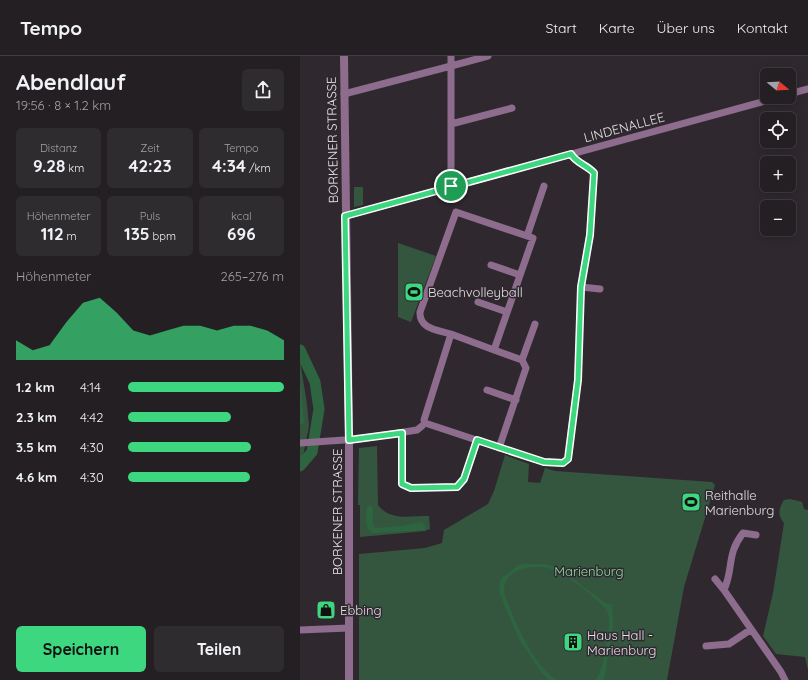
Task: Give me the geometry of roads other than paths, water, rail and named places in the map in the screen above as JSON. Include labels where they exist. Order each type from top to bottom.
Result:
[{"type":"street","name":"BORKENER STRASSE","points":[[344,56],[349,440],[349,680]]},
{"type":"street","points":[[451,56],[451,186]]},
{"type":"street","points":[[344,94],[488,56]]},
{"type":"street","points":[[796,92],[808,89]]},
{"type":"street","name":"LINDENALLEE","points":[[345,216],[760,102]]},
{"type":"street","points":[[451,124],[512,108]]},
{"type":"street","points":[[424,423],[544,462],[563,463],[568,459],[578,380],[581,287],[590,235],[597,173],[574,159],[571,154]]},
{"type":"street","points":[[527,236],[544,186]]},
{"type":"street","points":[[494,350],[533,238],[456,212],[420,312],[420,319],[421,323],[426,326],[522,360],[525,364],[526,372],[500,448]]},
{"type":"street","points":[[490,265],[520,275]]},
{"type":"street","points":[[581,287],[600,288]]},
{"type":"street","points":[[478,302],[507,312]]},
{"type":"street","points":[[522,360],[535,324]]},
{"type":"street","points":[[300,443],[349,440],[417,430],[424,423],[451,334]]},
{"type":"street","points":[[488,390],[516,400]]},
{"type":"street","points":[[402,433],[402,484],[411,488],[457,487],[464,479],[477,440]]},
{"type":"street","points":[[724,590],[732,550],[743,533],[756,535]]},
{"type":"street","points":[[714,579],[724,590],[784,680]]},
{"type":"street","points":[[300,630],[349,628]]},
{"type":"street","points":[[706,646],[729,644],[750,630]]},
{"type":"waterway","points":[[300,350],[315,382],[319,409],[312,452],[300,466]]},
{"type":"place","name":"Beachvolleyball","points":[[414,292]]},
{"type":"place","name":"Reithalle Marienburg","points":[[691,502]]},
{"type":"place","name":"Ebbing","points":[[326,610]]},
{"type":"place","name":"Haus Hall - Marienburg","points":[[573,642]]},
{"type":"park label","name":"Marienburg","points":[[589,571]]}]
